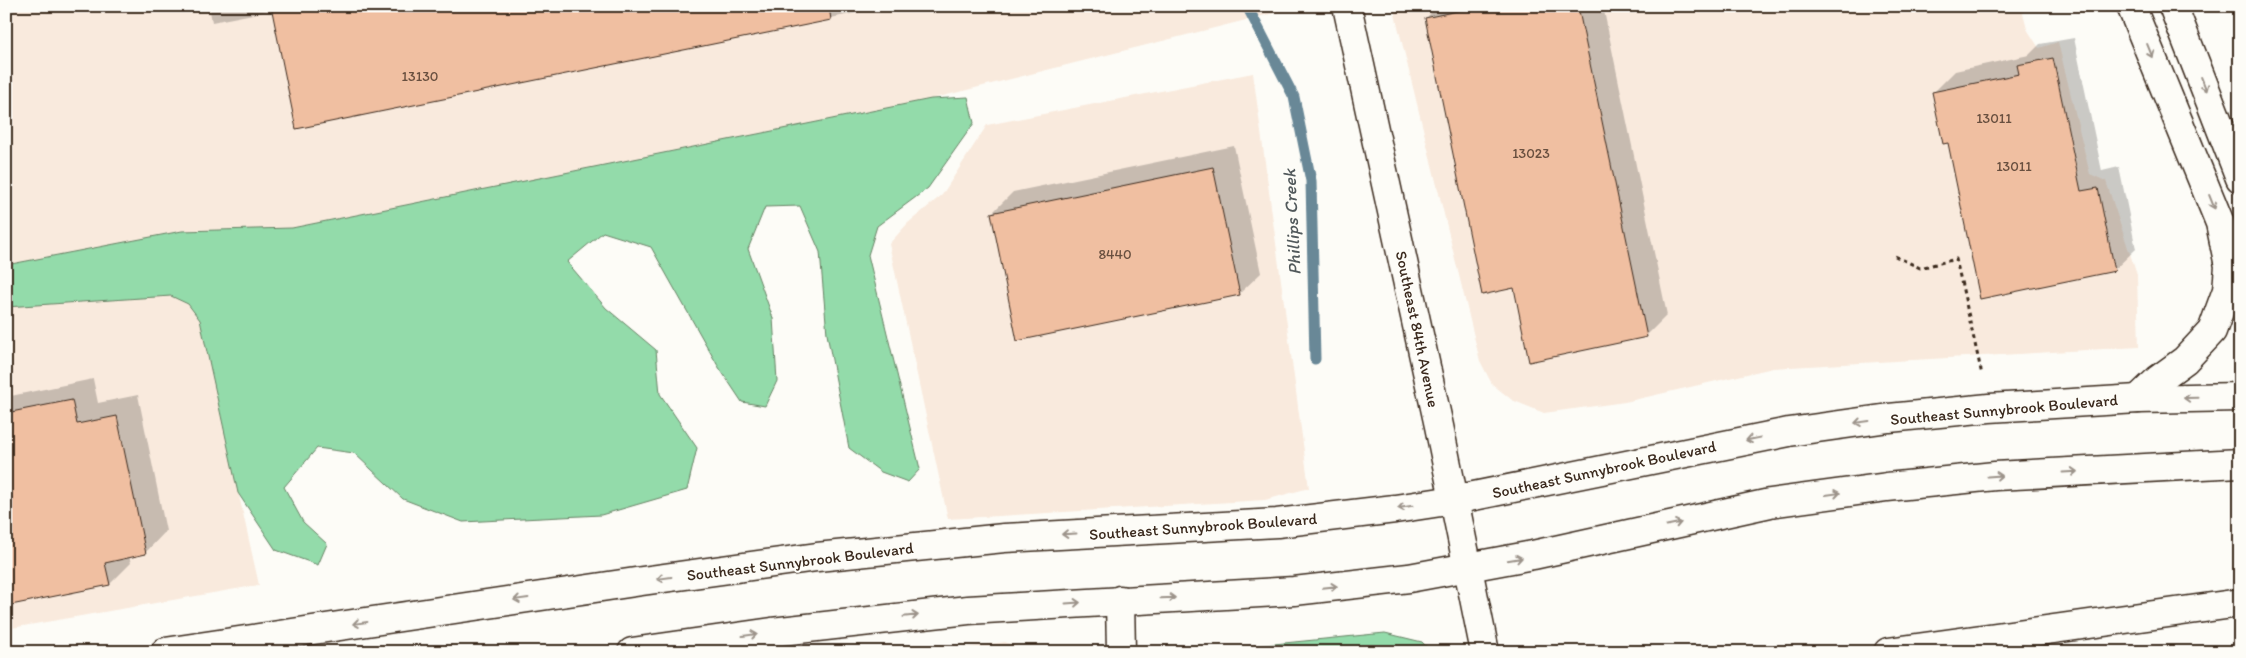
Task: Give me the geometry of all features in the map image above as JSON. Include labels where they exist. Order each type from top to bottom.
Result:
[{"type":"main road","name":"Southeast 84th Avenue","points":[[1347,6],[1437,417],[1485,652]]},
{"type":"main road","points":[[2131,6],[2220,223],[2230,266],[2227,290],[2212,331],[2185,360],[2159,379],[2138,399]]},
{"type":"main road","points":[[2173,6],[2240,178]]},
{"type":"main road","name":"Southeast Sunnybrook Boulevard","points":[[165,652],[642,581],[818,557],[1004,538],[1277,522],[1454,500],[1789,432],[1889,418],[1989,408],[2138,399],[2240,396]]},
{"type":"main road","points":[[632,652],[878,619],[1120,600],[1294,591],[1409,578],[1542,553],[1770,503],[1887,487],[1995,476],[2240,463]]},
{"type":"main road","points":[[1120,600],[1121,652]]},
{"type":"main road","points":[[1888,652],[2240,604]]},
{"type":"path","points":[[1894,256],[1920,268],[1956,259],[1989,408]]},
{"type":"shaded area","points":[[6,6],[1298,7],[931,99],[292,228],[182,231],[6,265]]},
{"type":"shaded area","points":[[1393,6],[2021,6],[2027,29],[2039,48],[2058,42],[2090,174],[2106,181],[2137,275],[2139,347],[1773,368],[1625,402],[1544,413],[1512,400],[1492,384],[1480,361]]},
{"type":"shaded area","points":[[1253,73],[1309,488],[1265,500],[948,519],[889,244],[908,223],[942,195],[987,125]]},
{"type":"shaded area","points":[[171,296],[188,304],[200,320],[259,585],[6,629],[6,307]]},
{"type":"shaded area","points":[[1005,642],[1029,652],[938,652]]},
{"type":"green space","points":[[968,97],[974,123],[928,188],[877,226],[868,255],[920,469],[908,482],[881,472],[849,448],[827,334],[820,252],[800,206],[765,207],[748,249],[773,318],[777,381],[765,406],[742,402],[718,366],[651,247],[603,232],[567,262],[606,308],[656,350],[660,394],[697,448],[687,490],[601,515],[463,522],[403,499],[354,453],[317,448],[284,487],[303,522],[327,544],[318,565],[276,550],[238,493],[200,320],[188,304],[171,296],[6,307],[6,265],[182,231],[292,228],[931,99]]},
{"type":"green space","points":[[1385,633],[1422,642],[1431,652],[1235,652],[1244,647]]},
{"type":"building","points":[[271,6],[829,6],[831,20],[296,129]]},
{"type":"building","points":[[1480,6],[1578,6],[1647,337],[1529,362],[1514,288],[1482,295],[1425,18]]},
{"type":"building","points":[[2053,58],[2081,191],[2098,188],[2115,271],[1980,299],[1948,143],[1943,144],[1932,92],[2019,74],[2017,65]]},
{"type":"building","points":[[1213,167],[1240,295],[1017,341],[991,213]]},
{"type":"building","points":[[72,400],[77,424],[117,416],[146,554],[105,563],[110,585],[6,606],[6,413]]},
{"type":"waterway","name":"Phillips Creek","points":[[1247,6],[1294,97],[1311,181],[1315,359]]}]
